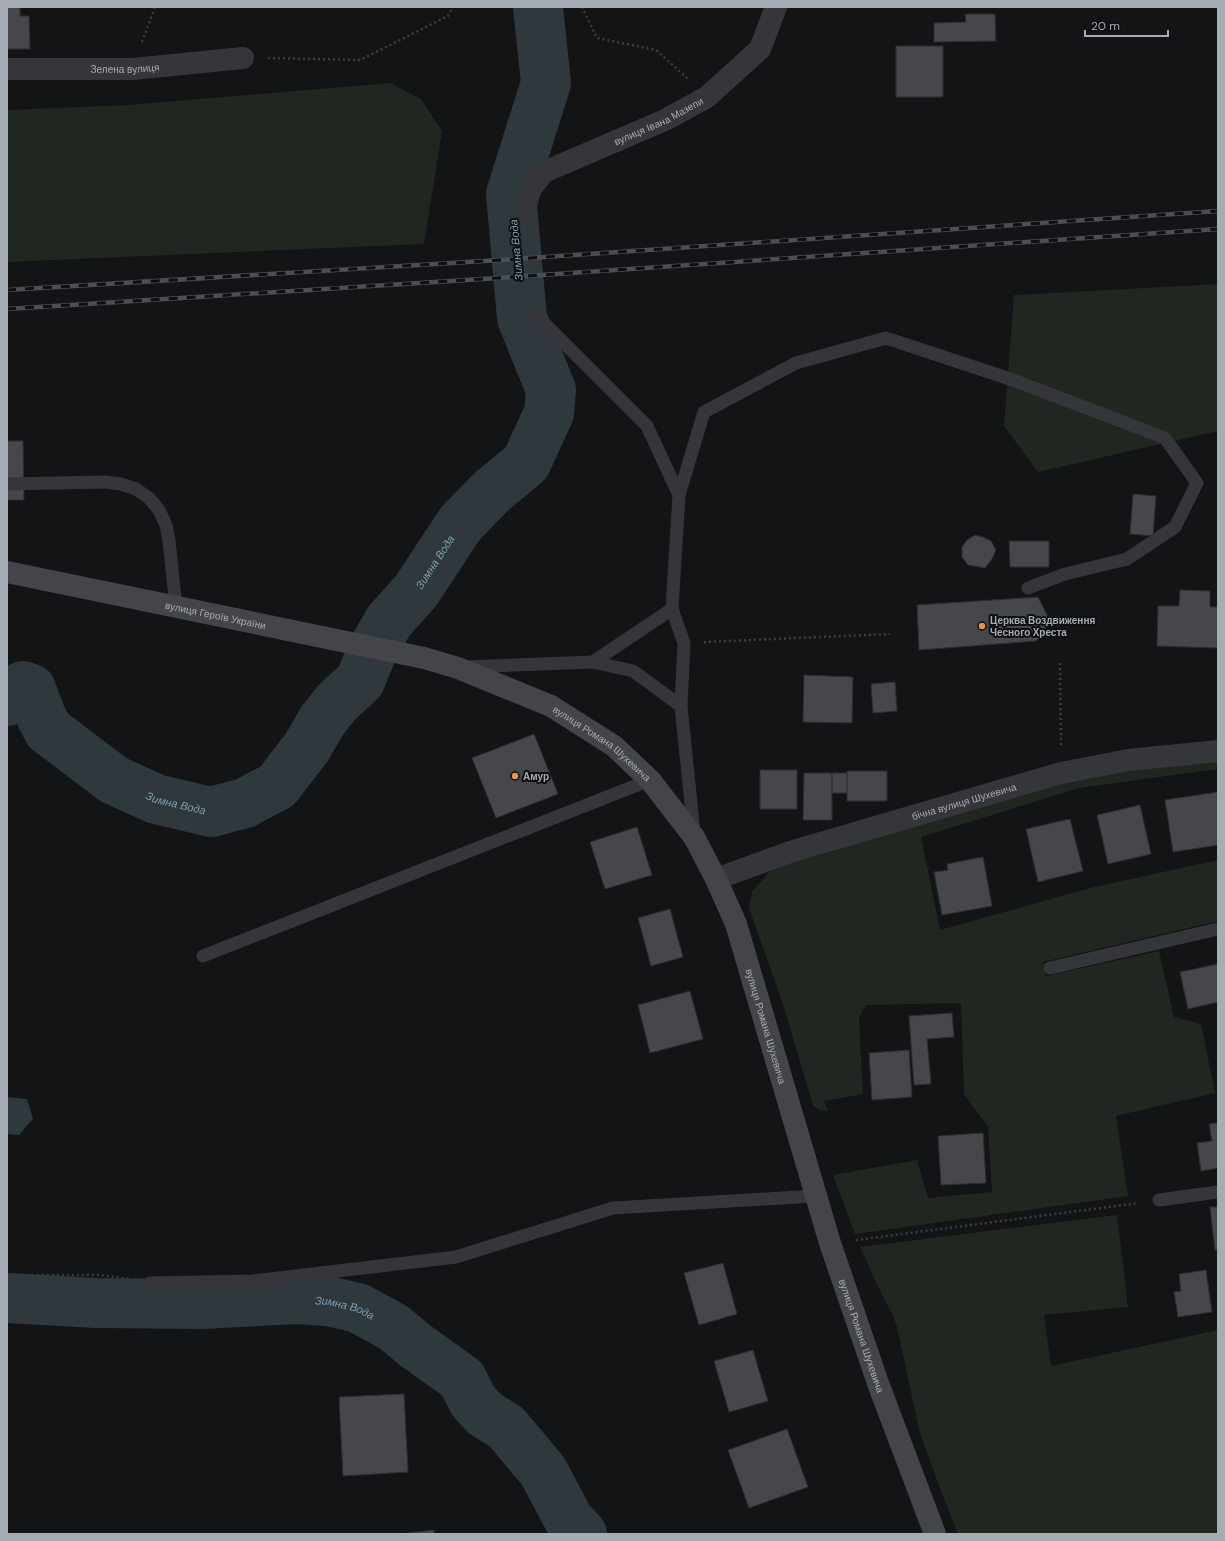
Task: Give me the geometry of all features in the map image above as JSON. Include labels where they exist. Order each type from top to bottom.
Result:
[{"type":"main road","name":"вулиця Героїв України","points":[[7,572],[424,658]]},
{"type":"main road","name":"вулиця Романа Шухевича","points":[[424,658],[458,668],[552,706],[614,746],[650,780],[694,837],[716,879],[736,924],[830,1243],[879,1386],[935,1534]]},
{"type":"street","name":"вулиця Івана Мазепи","points":[[524,212],[531,188],[544,172],[664,120],[707,97],[760,49],[776,7]]},
{"type":"street","name":"Зелена вулиця","points":[[7,69],[133,69],[243,58]]},
{"type":"street","name":"бічна вулиця Шухевича","points":[[716,879],[793,851],[1061,773],[1128,760],[1218,751]]},
{"type":"lane","points":[[535,314],[647,426],[679,495]]},
{"type":"lane","points":[[694,837],[681,706],[684,643],[672,609],[679,495],[704,412],[796,363],[886,338],[1016,381],[1165,438],[1197,483],[1175,527],[1127,559],[1065,574],[1028,588]]},
{"type":"lane","points":[[7,484],[105,482],[121,484],[136,489],[149,498],[159,510],[166,525],[176,608]]},
{"type":"lane","points":[[593,662],[672,609]]},
{"type":"lane","points":[[458,668],[593,662],[633,671],[681,706]]},
{"type":"lane","points":[[203,956],[650,780]]},
{"type":"lane","points":[[1050,968],[1218,929]]},
{"type":"lane","points":[[1159,1200],[1218,1192]]},
{"type":"lane","points":[[150,1283],[253,1281],[456,1257],[613,1208],[815,1196]]},
{"type":"path","points":[[133,69],[155,7]]},
{"type":"path","points":[[243,58],[360,60],[448,16],[452,7]]},
{"type":"path","points":[[582,7],[597,38],[656,50],[707,97]]},
{"type":"path","points":[[684,643],[890,634]]},
{"type":"path","points":[[1060,663],[1061,773]]},
{"type":"path","points":[[830,1243],[1159,1200]]},
{"type":"path","points":[[7,1278],[35,1275],[100,1275],[150,1283]]},
{"type":"shaded area","points":[[390,83],[421,99],[442,131],[424,244],[7,262],[7,110],[128,105]]},
{"type":"shaded area","points":[[1218,284],[1218,431],[1038,472],[1004,426],[1014,295]]},
{"type":"shaded area","points":[[1218,759],[1218,769],[1079,788],[921,837],[940,930],[1090,888],[1218,860],[1218,921],[1043,962],[1046,976],[1159,951],[1174,1017],[1201,1024],[1215,1093],[1116,1116],[1128,1196],[855,1234],[833,1175],[917,1160],[928,1198],[992,1192],[988,1127],[964,1094],[961,1003],[866,1005],[859,1018],[863,1094],[824,1101],[828,1111],[821,1111],[813,1106],[783,1004],[749,908],[752,892],[770,871],[798,858],[1101,772]]},
{"type":"shaded area","points":[[7,1097],[27,1099],[33,1119],[19,1135],[7,1134]]},
{"type":"shaded area","points":[[1117,1215],[1128,1307],[1044,1315],[1051,1366],[1218,1330],[1218,1534],[958,1534],[919,1430],[897,1327],[892,1313],[860,1247]]},
{"type":"building","points":[[7,7],[20,7],[20,16],[29,16],[30,49],[7,49]]},
{"type":"building","points":[[965,14],[995,14],[996,41],[934,42],[934,23],[966,22]]},
{"type":"building","points":[[896,46],[943,46],[943,97],[896,97]]},
{"type":"building","points":[[7,441],[23,441],[24,500],[7,500]]},
{"type":"building","points":[[1133,494],[1156,496],[1153,536],[1130,534]]},
{"type":"building","points":[[975,535],[991,541],[996,550],[992,559],[985,568],[968,565],[962,557],[962,547],[967,540]]},
{"type":"building","points":[[1009,541],[1049,541],[1049,567],[1010,567]]},
{"type":"building","points":[[1180,590],[1210,591],[1210,607],[1218,607],[1218,648],[1157,646],[1158,606],[1179,606]]},
{"type":"building","name":"Церква Воздвиження Чесного Хреста","points":[[1038,597],[1049,619],[1041,637],[1036,641],[919,650],[917,605]]},
{"type":"building","points":[[804,675],[853,677],[852,723],[803,722]]},
{"type":"building","points":[[895,682],[897,711],[873,713],[871,684]]},
{"type":"building","name":"Амур","points":[[534,734],[558,794],[496,818],[472,758]]},
{"type":"building","points":[[760,770],[797,770],[797,809],[760,809]]},
{"type":"building","points":[[847,771],[887,771],[887,801],[847,801]]},
{"type":"building","points":[[804,773],[832,773],[832,820],[803,820]]},
{"type":"building","points":[[832,773],[847,773],[847,793],[832,793]]},
{"type":"building","points":[[1218,792],[1218,845],[1173,852],[1165,800]]},
{"type":"building","points":[[1140,805],[1151,854],[1108,864],[1097,815]]},
{"type":"building","points":[[1070,819],[1083,871],[1038,882],[1026,829]]},
{"type":"building","points":[[637,827],[652,875],[605,889],[590,842]]},
{"type":"building","points":[[983,857],[992,906],[942,915],[934,872],[948,870],[947,864]]},
{"type":"building","points":[[670,909],[683,957],[651,966],[638,918]]},
{"type":"building","points":[[1218,964],[1218,1002],[1188,1009],[1180,972]]},
{"type":"building","points":[[690,991],[703,1039],[650,1053],[638,1005]]},
{"type":"building","points":[[952,1013],[954,1037],[927,1039],[931,1084],[914,1085],[909,1016]]},
{"type":"building","points":[[909,1050],[912,1097],[872,1100],[869,1053]]},
{"type":"building","points":[[1218,1123],[1218,1168],[1201,1171],[1197,1143],[1212,1141],[1209,1124]]},
{"type":"building","points":[[983,1133],[986,1183],[941,1185],[938,1136]]},
{"type":"building","points":[[1210,1207],[1218,1207],[1218,1250],[1215,1250]]},
{"type":"building","points":[[723,1263],[737,1314],[699,1325],[684,1273]]},
{"type":"building","points":[[1206,1270],[1212,1312],[1178,1317],[1174,1292],[1181,1291],[1179,1274]]},
{"type":"building","points":[[753,1350],[768,1401],[729,1412],[714,1361]]},
{"type":"building","points":[[404,1394],[408,1472],[343,1476],[339,1397]]},
{"type":"building","points":[[787,1429],[808,1487],[749,1508],[728,1450]]},
{"type":"building","points":[[434,1530],[434,1534],[400,1534]]},
{"type":"waterway","name":"Зимна Вода","points":[[7,701],[12,692],[23,686],[31,689],[48,730],[114,780],[156,799],[211,812],[245,803],[277,786],[307,747],[322,721],[337,702],[360,681],[373,649],[389,621],[416,591],[460,524],[491,492],[526,463],[549,413],[551,390],[522,318],[511,194],[546,83],[538,7]]},
{"type":"waterway","name":"Зимна Вода","points":[[7,1298],[96,1303],[202,1304],[297,1299],[328,1301],[358,1308],[393,1327],[416,1346],[462,1379],[473,1401],[485,1414],[506,1427],[543,1471],[569,1520],[582,1534]]},
{"type":"railway","points":[[7,290],[501,260],[1218,211]]},
{"type":"railway","points":[[7,309],[498,278],[1218,229]]},
{"type":"place","name":"Церква Воздвиження Чесного Хреста","points":[[982,626]]},
{"type":"place","name":"Амур","points":[[515,776]]}]
